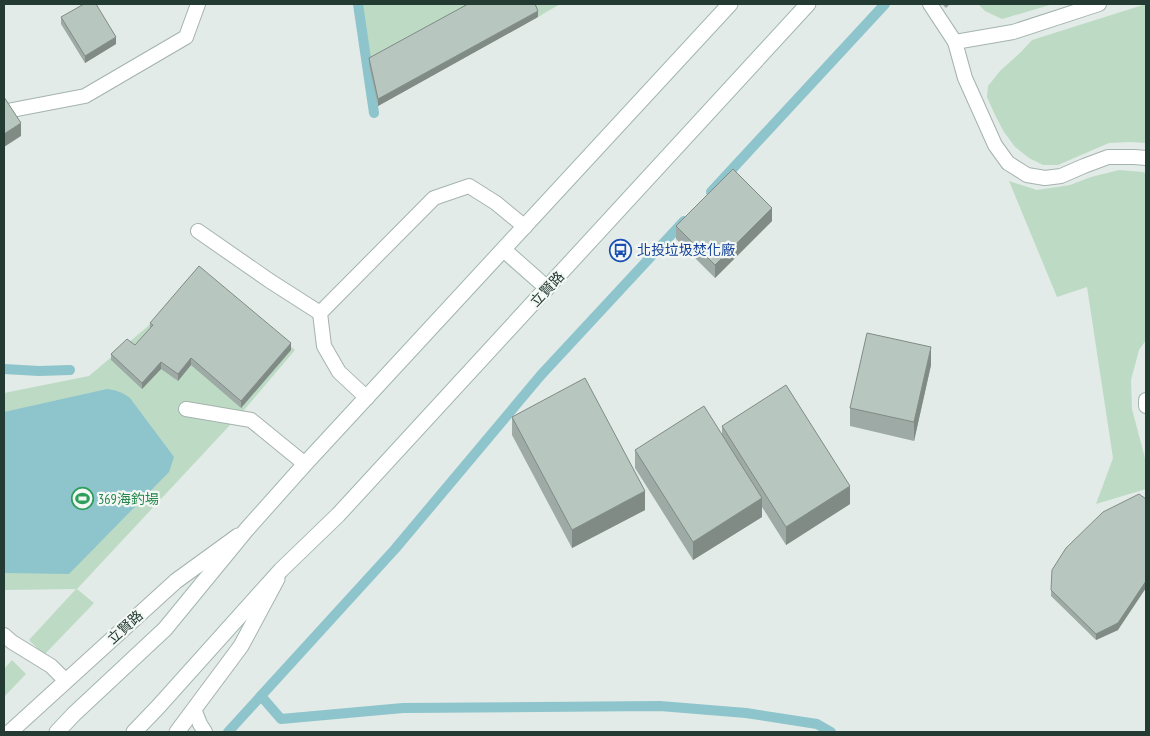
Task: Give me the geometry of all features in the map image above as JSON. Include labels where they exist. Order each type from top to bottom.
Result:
[{"type":"street","name":"立賢路","points":[[57,732],[165,629],[247,529],[305,464],[730,4]]},
{"type":"street","name":"立賢路","points":[[134,732],[158,708],[281,570],[338,515],[808,4]]},
{"type":"street","points":[[504,250],[547,288]]},
{"type":"street","name":"立賢路","points":[[10,732],[176,581],[247,529]]},
{"type":"street","name":"立賢路","points":[[176,732],[241,646],[281,570]]},
{"type":"street","points":[[51,732],[74,714]]},
{"type":"lane","points":[[7,111],[85,96],[186,36],[198,4]]},
{"type":"lane","points":[[930,4],[955,42],[965,78],[995,145],[1008,163],[1027,175],[1045,178],[1062,176],[1108,157],[1146,158]]},
{"type":"lane","points":[[955,42],[1013,32],[1099,4]]},
{"type":"lane","points":[[320,313],[434,198],[469,186],[496,203],[525,227]]},
{"type":"lane","points":[[198,231],[320,313]]},
{"type":"lane","points":[[320,313],[324,346],[339,372],[367,398]]},
{"type":"lane","points":[[1146,400],[1146,406]]},
{"type":"lane","points":[[186,409],[251,420],[305,464]]},
{"type":"lane","points":[[7,641],[51,666],[66,681]]},
{"type":"lane","points":[[194,709],[205,732]]},
{"type":"green space","points":[[361,4],[480,4],[369,65]]},
{"type":"green space","points":[[531,4],[560,4],[538,17]]},
{"type":"green space","points":[[978,4],[1053,4],[1002,19],[985,11]]},
{"type":"green space","points":[[1146,4],[1146,143],[1109,143],[1058,165],[1043,165],[1029,158],[1015,147],[1004,132],[987,97],[988,86],[1000,71],[1032,40]]},
{"type":"green space","points":[[1119,170],[1143,172],[1146,174],[1146,340],[1139,350],[1131,380],[1132,409],[1146,462],[1146,489],[1096,504],[1113,458],[1087,287],[1057,297],[1009,181],[1037,190],[1070,185],[1091,177]]},
{"type":"green space","name":"369海釣場","points":[[198,268],[295,350],[244,410],[77,589],[94,603],[44,655],[29,640],[76,589],[4,590],[4,393],[89,376],[147,327]]},
{"type":"green space","points":[[12,660],[26,674],[4,697],[4,669]]},
{"type":"water","points":[[107,389],[119,392],[130,398],[174,457],[169,472],[69,574],[4,573],[4,412]]},
{"type":"building","points":[[84,4],[96,4],[116,37],[85,56],[61,17]]},
{"type":"building","points":[[468,4],[535,4],[538,11],[378,99],[369,58]]},
{"type":"building","points":[[4,97],[21,123],[4,134]]},
{"type":"building","points":[[733,169],[772,208],[715,265],[676,226]]},
{"type":"building","points":[[199,266],[291,343],[241,401],[191,358],[178,374],[161,362],[142,383],[111,354],[127,339],[135,345],[153,325],[150,323]]},
{"type":"building","points":[[867,333],[931,347],[914,422],[850,408]]},
{"type":"building","points":[[585,378],[645,491],[572,530],[512,417]]},
{"type":"building","points":[[786,385],[850,486],[786,527],[722,426]]},
{"type":"building","points":[[704,406],[762,498],[693,542],[635,450]]},
{"type":"building","points":[[1139,494],[1146,499],[1146,581],[1118,623],[1096,634],[1051,590],[1052,570],[1066,548],[1103,512]]},
{"type":"waterway","points":[[358,4],[374,113]]},
{"type":"waterway","points":[[711,192],[885,4]]},
{"type":"waterway","points":[[228,732],[395,549],[541,375],[684,221]]},
{"type":"waterway","points":[[4,369],[70,370]]},
{"type":"waterway","points":[[261,696],[281,719],[403,708],[660,706],[746,713],[817,724],[831,732]]},
{"type":"place","name":"北投垃圾焚化廠","points":[[621,250]]},
{"type":"place","name":"369海釣場","points":[[82,499]]}]
